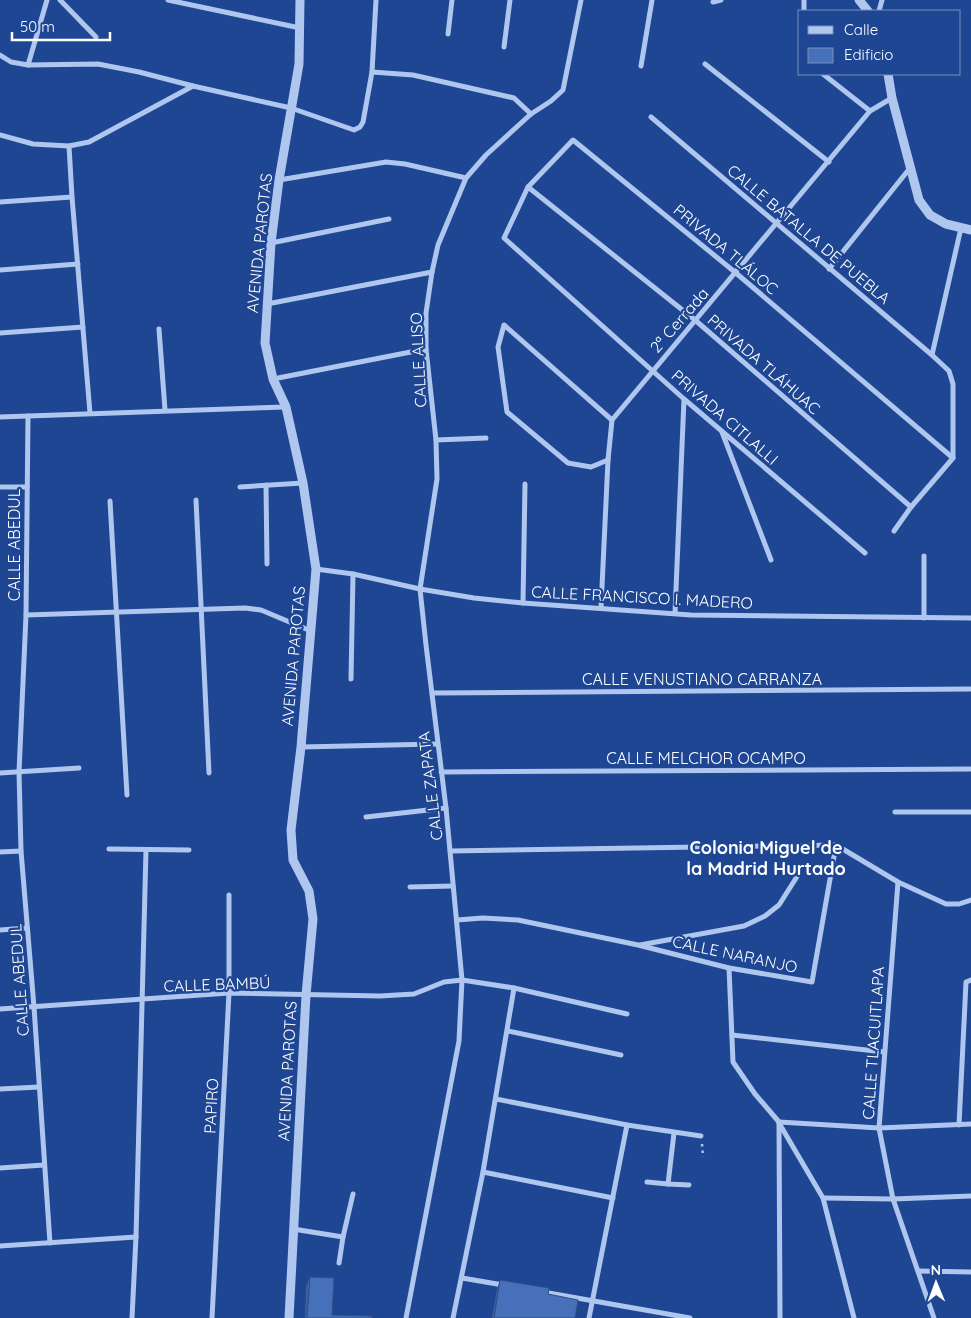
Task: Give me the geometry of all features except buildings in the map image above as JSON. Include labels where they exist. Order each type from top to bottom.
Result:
[{"type":"street","points":[[28,64],[47,0]]},
{"type":"street","points":[[60,0],[96,37]]},
{"type":"street","points":[[168,0],[300,28]]},
{"type":"street","name":"AVENIDA PAROTAS","points":[[289,1318],[306,995],[313,919],[309,890],[293,860],[291,830],[301,747],[316,569],[303,483],[286,407],[273,379],[265,343],[272,242],[279,180],[299,64],[300,0]]},
{"type":"street","points":[[0,55],[11,62],[28,64],[98,64],[139,72],[291,108],[354,130],[360,127],[363,122],[372,72],[376,0]]},
{"type":"street","points":[[448,34],[452,0]]},
{"type":"street","points":[[504,47],[510,0]]},
{"type":"street","name":"CALLE ALISO","points":[[420,589],[437,479],[436,440],[426,349],[426,314],[438,245],[466,178],[486,155],[531,114],[552,101],[563,90],[581,0]]},
{"type":"street","points":[[641,66],[652,0]]},
{"type":"street","points":[[714,2],[721,0]]},
{"type":"street","points":[[859,0],[867,10]]},
{"type":"street","points":[[705,64],[829,162]]},
{"type":"street","points":[[372,72],[413,75],[514,98],[531,114]]},
{"type":"street","points":[[824,75],[870,111]]},
{"type":"street","points":[[888,75],[892,98],[919,200],[930,215],[946,224],[971,230]]},
{"type":"street","points":[[0,135],[33,144],[69,146],[89,142],[193,86]]},
{"type":"street","name":"2ª Cerrada","points":[[612,420],[870,111],[892,98]]},
{"type":"street","name":"CALLE BATALLA DE PUEBLA","points":[[651,117],[932,355],[949,372],[953,384],[953,458]]},
{"type":"street","name":"PRIVADA TLÁLOC","points":[[504,238],[528,187],[573,140],[736,273],[953,458]]},
{"type":"street","points":[[69,146],[90,413]]},
{"type":"street","points":[[279,180],[386,162],[405,164],[466,178]]},
{"type":"street","points":[[829,269],[910,168]]},
{"type":"street","name":"PRIVADA TLÁHUAC","points":[[528,187],[694,320],[911,507]]},
{"type":"street","points":[[0,202],[72,197]]},
{"type":"street","points":[[272,242],[389,219]]},
{"type":"street","points":[[932,355],[961,228]]},
{"type":"street","name":"PRIVADA CITLALLI","points":[[504,238],[684,399],[865,553]]},
{"type":"street","points":[[0,270],[78,264]]},
{"type":"street","points":[[267,304],[432,272]]},
{"type":"street","points":[[601,608],[608,460],[612,420],[504,325],[498,347],[507,412],[568,463],[591,467],[608,460]]},
{"type":"street","points":[[0,333],[84,327]]},
{"type":"street","points":[[158,329],[165,410]]},
{"type":"street","points":[[273,379],[426,349]]},
{"type":"street","points":[[675,614],[684,399]]},
{"type":"street","points":[[0,416],[286,407]]},
{"type":"street","name":"CALLE ABEDUL","points":[[28,416],[26,615],[19,772],[21,851],[50,1243]]},
{"type":"street","points":[[722,431],[771,560]]},
{"type":"street","points":[[436,440],[486,438]]},
{"type":"street","points":[[894,531],[911,507],[953,458]]},
{"type":"street","points":[[240,487],[303,483]]},
{"type":"street","points":[[523,603],[525,484]]},
{"type":"street","points":[[266,485],[267,564]]},
{"type":"street","points":[[0,488],[27,487]]},
{"type":"street","points":[[196,500],[209,773]]},
{"type":"street","points":[[110,501],[128,795]]},
{"type":"street","points":[[924,556],[924,618]]},
{"type":"street","name":"CALLE FRANCISCO I. MADERO","points":[[316,569],[353,574],[420,589],[474,598],[523,603],[675,614],[971,618]]},
{"type":"street","points":[[351,679],[353,574]]},
{"type":"street","name":"CALLE ZAPATA","points":[[406,1318],[459,1041],[462,980],[446,808],[420,589]]},
{"type":"street","points":[[26,615],[246,608],[261,610],[311,631]]},
{"type":"street","name":"CALLE VENUSTIANO CARRANZA","points":[[432,693],[971,689]]},
{"type":"street","points":[[301,747],[437,744]]},
{"type":"street","points":[[0,773],[79,768]]},
{"type":"street","name":"CALLE MELCHOR OCAMPO","points":[[441,772],[971,769]]},
{"type":"street","points":[[366,818],[446,808]]},
{"type":"street","points":[[896,812],[971,812]]},
{"type":"street","points":[[450,851],[836,845],[898,882],[946,904],[959,904],[971,900]]},
{"type":"street","name":"CALLE NARANJO","points":[[457,920],[483,918],[518,920],[638,945],[729,968],[812,982],[836,845]]},
{"type":"street","points":[[109,849],[189,850]]},
{"type":"street","points":[[132,1318],[136,1237],[146,850]]},
{"type":"street","points":[[0,852],[21,851]]},
{"type":"street","points":[[638,945],[744,926],[765,916],[778,905],[798,875]]},
{"type":"street","name":"CALLE TLACUITLAPA","points":[[898,882],[879,1128],[893,1199],[934,1318]]},
{"type":"street","points":[[410,887],[454,886]]},
{"type":"street","name":"PAPIRO","points":[[212,1318],[229,993],[229,895]]},
{"type":"street","points":[[0,930],[27,928]]},
{"type":"street","points":[[729,968],[734,1062],[755,1094],[779,1122],[823,1198],[854,1318]]},
{"type":"street","name":"CALLE BAMBÚ","points":[[0,1009],[229,993],[380,996],[414,994],[444,982],[462,980],[514,988],[627,1014]]},
{"type":"street","points":[[959,1125],[968,981]]},
{"type":"street","points":[[453,1318],[483,1172],[514,988]]},
{"type":"street","points":[[508,1031],[621,1055]]},
{"type":"street","points":[[732,1035],[884,1052]]},
{"type":"street","points":[[0,1090],[39,1087]]},
{"type":"street","points":[[496,1099],[627,1125],[701,1136]]},
{"type":"street","points":[[779,1122],[879,1128],[971,1124]]},
{"type":"street","points":[[779,1122],[780,1318]]},
{"type":"street","points":[[589,1318],[627,1125]]},
{"type":"street","points":[[668,1184],[674,1133]]},
{"type":"street","points":[[0,1168],[44,1165]]},
{"type":"street","points":[[483,1172],[613,1198]]},
{"type":"street","points":[[647,1182],[689,1185]]},
{"type":"street","points":[[339,1264],[353,1194]]},
{"type":"street","points":[[823,1198],[893,1199],[971,1196]]},
{"type":"street","points":[[294,1229],[343,1237]]},
{"type":"street","points":[[0,1246],[136,1237]]},
{"type":"street","points":[[918,1271],[971,1272]]},
{"type":"street","points":[[462,1278],[508,1286]]},
{"type":"street","points":[[537,1291],[690,1318]]},
{"type":"path","points":[[701,1136],[703,1157]]},
{"type":"district","name":"Colonia Miguel de la Madrid Hurtado","points":[[766,858]]}]
